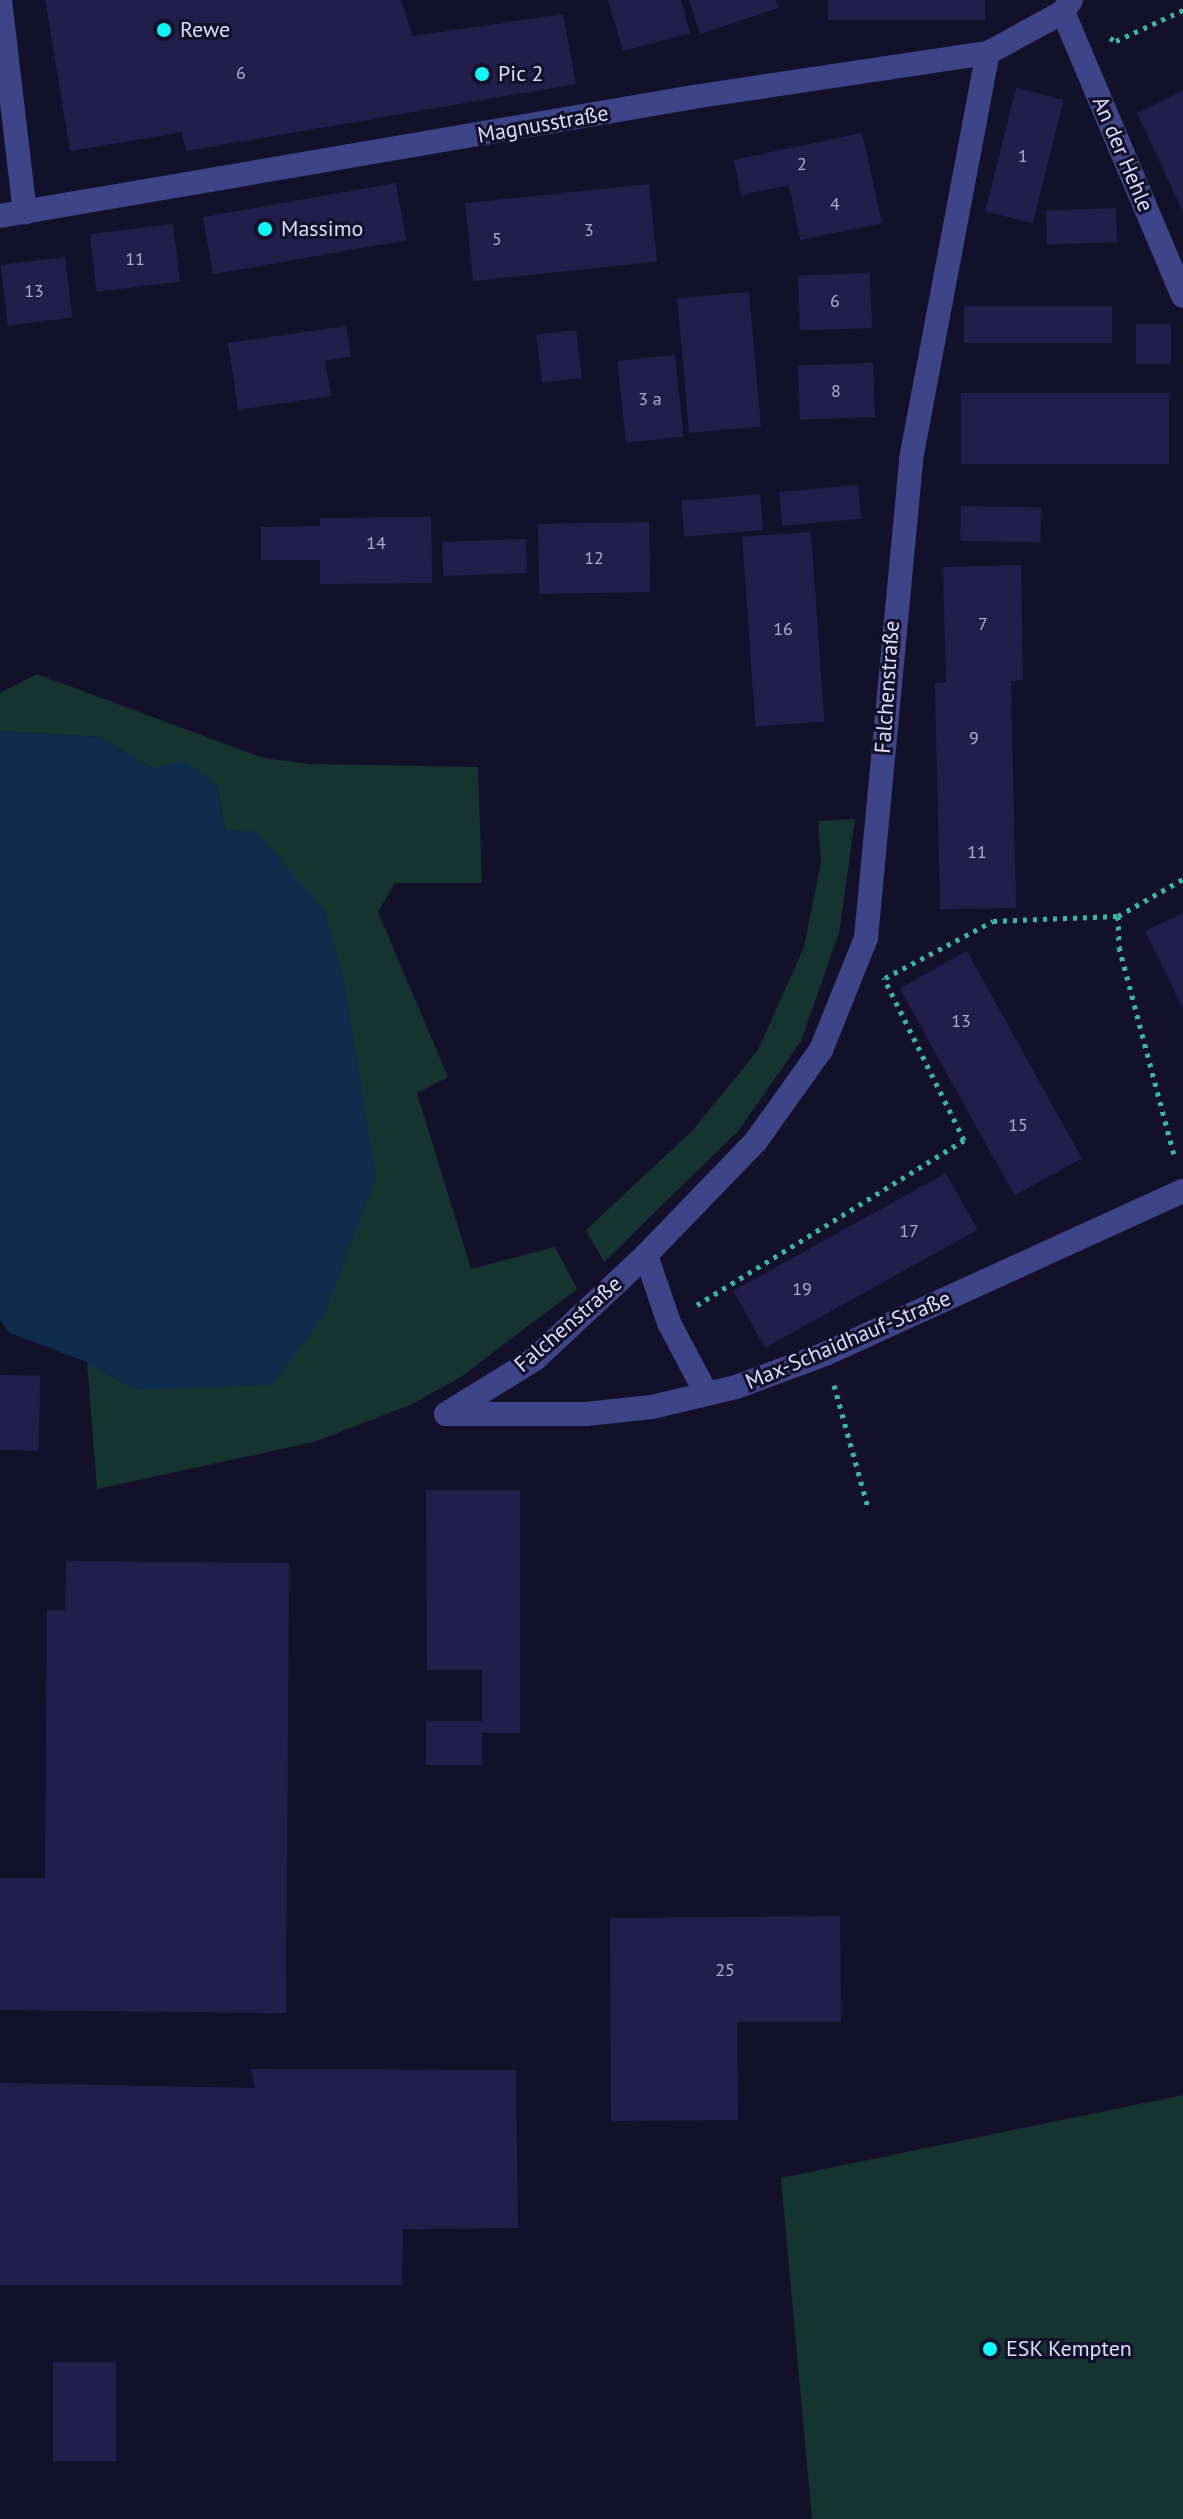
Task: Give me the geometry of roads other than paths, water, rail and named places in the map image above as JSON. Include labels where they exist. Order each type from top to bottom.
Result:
[{"type":"street","points":[[0,0],[25,213]]},
{"type":"street","name":"Magnusstraße","points":[[0,216],[750,87],[988,53],[1067,6]]},
{"type":"street","name":"An der Hehle","points":[[1067,6],[1183,296]]},
{"type":"street","name":"Falchenstraße","points":[[446,1414],[535,1359],[646,1255],[756,1141],[821,1050],[866,938],[911,459],[988,53]]},
{"type":"street","name":"Max-Schaidhauf-Straße","points":[[446,1414],[586,1414],[706,1393],[825,1354],[1183,1191]]},
{"type":"street","name":"Falchenstraße","points":[[646,1255],[669,1323],[706,1393]]},
{"type":"water","points":[[0,731],[99,737],[153,768],[185,761],[217,785],[225,830],[256,831],[325,911],[344,980],[376,1177],[324,1316],[272,1385],[136,1390],[87,1362],[10,1333],[0,1320]]},
{"type":"place","name":"Rewe","points":[[164,30]]},
{"type":"place","name":"Pic 2","points":[[482,74]]},
{"type":"place","name":"Massimo","points":[[265,229]]},
{"type":"place","name":"ESK Kempten","points":[[990,2349]]}]
